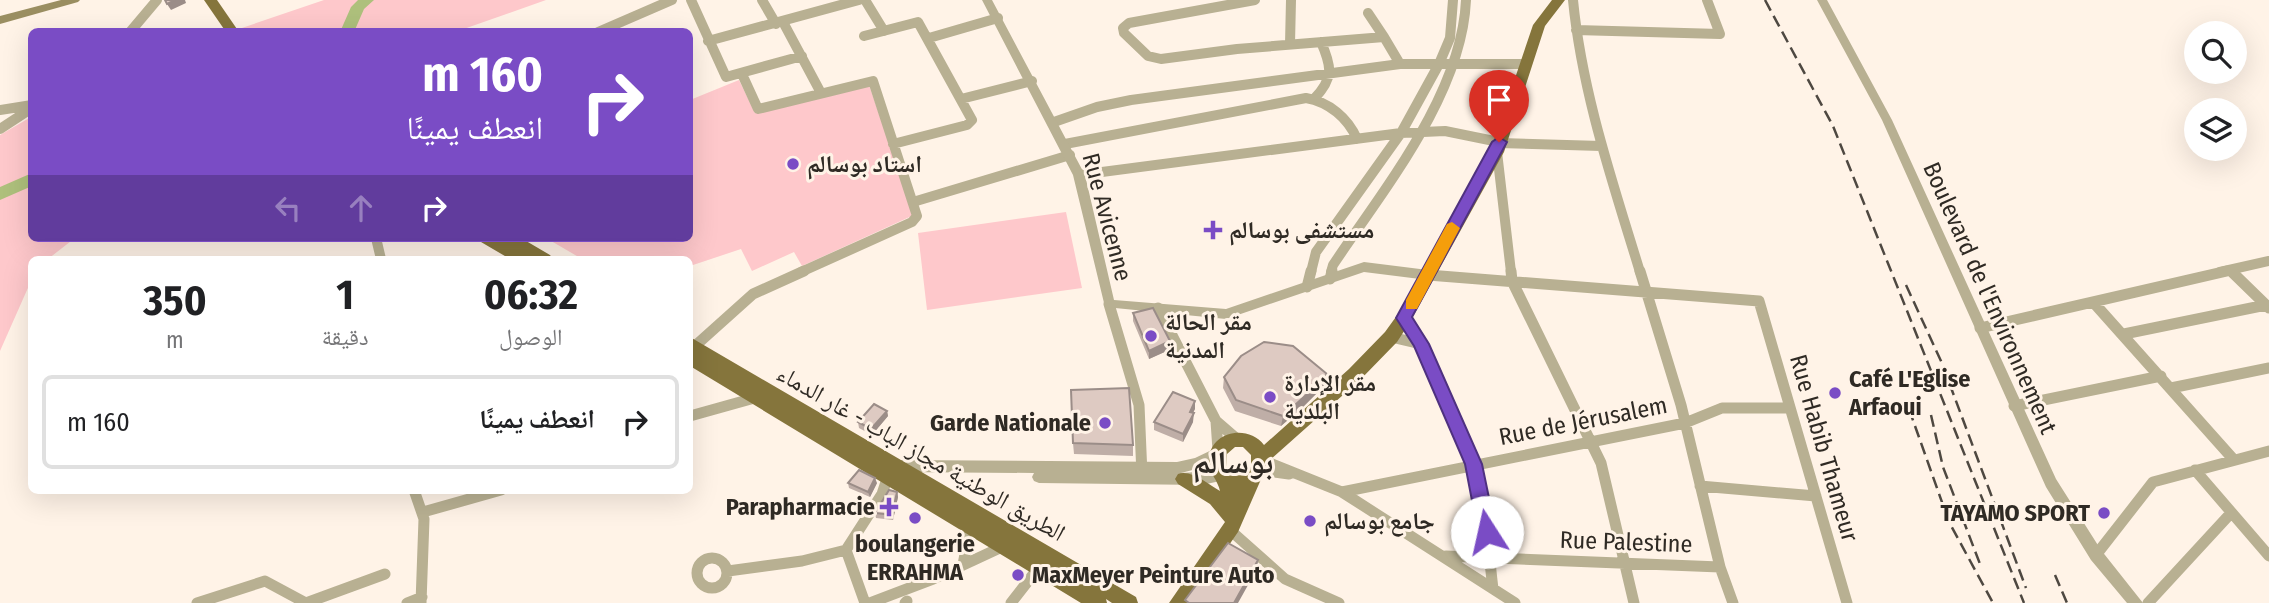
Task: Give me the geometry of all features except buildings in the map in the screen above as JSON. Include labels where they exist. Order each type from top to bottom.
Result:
[{"type":"main road","points":[[1255,458],[1224,444],[1217,452],[1218,469],[1226,477],[1245,480],[1255,458],[1282,440],[1391,337],[1404,318],[1498,146],[1539,25],[1559,0]]},
{"type":"main road","points":[[0,20],[70,1]]},
{"type":"main road","points":[[216,4],[231,28]]},
{"type":"main road","points":[[493,242],[518,256]]},
{"type":"main road","points":[[516,242],[540,256]]},
{"type":"main road","name":"الطريق الوطنية مجاز الباب - غار الدماء","points":[[693,350],[763,396],[1129,603]]},
{"type":"main road","points":[[1178,603],[1232,523],[1255,458]]},
{"type":"main road","name":"الطريق الوطنية مجاز الباب - غار الدماء","points":[[900,475],[970,526],[1093,602]]},
{"type":"main road","points":[[1226,477],[1232,523]]},
{"type":"main road","points":[[1184,479],[1216,498],[1232,523]]},
{"type":"street","points":[[133,28],[156,0]]},
{"type":"street","points":[[607,28],[672,0]]},
{"type":"street","points":[[691,0],[726,77],[802,56]]},
{"type":"street","points":[[762,0],[802,56],[821,93]]},
{"type":"street","points":[[708,41],[859,0]]},
{"type":"street","points":[[865,0],[884,31]]},
{"type":"street","name":"Rue Avicenne","points":[[987,0],[1032,80],[1079,175],[1109,304],[1226,314],[1364,267],[1428,275]]},
{"type":"street","points":[[1255,0],[1129,23],[1123,28],[1124,33],[1148,56],[1161,59],[1290,44],[1384,37]]},
{"type":"street","points":[[1290,44],[1292,0]]},
{"type":"street","points":[[1307,287],[1316,252],[1401,133],[1438,64],[1450,38],[1453,0]]},
{"type":"street","points":[[1330,279],[1333,265],[1418,132],[1452,65],[1463,40],[1468,19],[1466,0]]},
{"type":"street","points":[[1573,0],[1576,30],[1601,146],[1685,423],[1720,567],[1733,603]]},
{"type":"street","points":[[1576,30],[1720,34],[1707,0]]},
{"type":"street","name":"Boulevard de l'Environnement","points":[[1822,0],[1887,120],[2051,484],[2096,555],[2136,603]]},
{"type":"street","points":[[1368,13],[1400,64]]},
{"type":"street","points":[[929,38],[998,18]]},
{"type":"street","points":[[864,36],[918,22],[971,120],[970,123],[893,144]]},
{"type":"street","points":[[1065,144],[1314,99],[1331,82],[1334,73],[1321,41]]},
{"type":"street","points":[[1054,122],[1097,107],[1131,100],[1400,64],[1524,64]]},
{"type":"street","points":[[693,347],[753,294],[912,222],[917,216],[873,81],[757,108],[742,74]]},
{"type":"street","points":[[961,99],[1032,80]]},
{"type":"street","points":[[1314,99],[1350,124],[1357,139]]},
{"type":"street","points":[[0,110],[28,107]]},
{"type":"street","points":[[0,130],[28,110]]},
{"type":"street","points":[[1079,175],[1418,132],[1445,131],[1498,146],[1601,146]]},
{"type":"street","points":[[1498,146],[1512,281],[1591,440],[1609,494],[1634,603]]},
{"type":"street","points":[[913,202],[1070,155]]},
{"type":"street","points":[[1980,328],[2269,261]]},
{"type":"street","points":[[2230,270],[2268,307]]},
{"type":"street","points":[[1428,275],[1645,290]]},
{"type":"street","name":"Rue Habib Thameur","points":[[1645,290],[1752,298],[1762,305],[1847,603]]},
{"type":"street","points":[[2094,303],[2234,460]]},
{"type":"street","points":[[1109,304],[1139,405],[1142,474]]},
{"type":"street","points":[[2124,334],[2268,307]]},
{"type":"street","points":[[1158,308],[1216,421],[1255,458],[1342,492],[1446,556],[1515,603]]},
{"type":"street","points":[[1404,318],[1421,344],[1473,464],[1491,558],[1493,589]]},
{"type":"street","points":[[1391,337],[1421,344]]},
{"type":"street","points":[[2171,388],[2269,368]]},
{"type":"street","points":[[2014,406],[2161,376]]},
{"type":"street","points":[[693,415],[763,396]]},
{"type":"street","name":"Rue de Jérusalem","points":[[1342,492],[1685,423],[1703,411],[1729,406],[1790,408]]},
{"type":"street","points":[[1142,474],[1187,466],[1217,452],[1216,421]]},
{"type":"street","points":[[2096,555],[2153,482],[2269,452]]},
{"type":"street","points":[[2195,470],[2269,555]]},
{"type":"street","points":[[728,571],[814,559],[846,550],[882,494],[900,475],[1142,474],[1184,479],[1226,477]]},
{"type":"street","points":[[1700,486],[1816,496]]},
{"type":"street","points":[[407,603],[421,600],[423,512],[416,494]]},
{"type":"street","points":[[423,512],[487,494]]},
{"type":"street","points":[[2148,603],[2231,513]]},
{"type":"street","points":[[1232,523],[1262,559],[1285,579],[1339,603]]},
{"type":"street","points":[[963,565],[970,526]]},
{"type":"street","points":[[846,550],[867,603],[905,600],[963,565],[1004,546]]},
{"type":"street","name":"Rue Palestine","points":[[1446,556],[1720,567]]},
{"type":"street","points":[[1011,603],[1039,567]]},
{"type":"street","points":[[197,603],[265,581],[306,603],[385,573]]},
{"type":"shaded area","points":[[324,0],[546,0],[467,28],[242,28]]},
{"type":"shaded area","name":"استاد بوسالم","points":[[739,80],[755,113],[869,85],[914,215],[802,266],[794,252],[752,271],[741,249],[693,265],[693,256],[577,256],[553,242],[693,242],[693,99]]},
{"type":"shaded area","points":[[28,119],[28,242],[70,242],[52,256],[28,256],[28,288],[0,351],[0,135]]},
{"type":"shaded area","points":[[1066,212],[1082,288],[927,310],[918,233]]},
{"type":"waterway","points":[[349,28],[358,7],[367,0]]},
{"type":"waterway","points":[[0,194],[28,181]]},
{"type":"railway","points":[[1765,0],[1833,126],[2024,603]]},
{"type":"railway","points":[[1906,285],[1941,361],[2026,588]]},
{"type":"railway","points":[[1909,409],[1949,522],[1993,603]]},
{"type":"railway","points":[[1931,415],[1943,467],[1980,564]]},
{"type":"railway","points":[[2055,575],[2067,603]]},
{"type":"slow traffic","points":[[1412,304],[1452,228]]},
{"type":"place","name":"استاد بوسالم","points":[[793,164]]},
{"type":"place","name":"مستشفى بوسالم","points":[[1213,230]]},
{"type":"place","name":"مقر الحالة المدنية","points":[[1151,336]]},
{"type":"place","name":"Café L'Eglise Arfaoui","points":[[1835,393]]},
{"type":"place","name":"مقر الإدارة البلدية","points":[[1270,397]]},
{"type":"place","name":"Garde Nationale","points":[[1105,423]]},
{"type":"place","name":"Parapharmacie","points":[[889,507]]},
{"type":"place","name":"TAYAMO SPORT","points":[[2104,513]]},
{"type":"place","name":"boulangerie ERRAHMA","points":[[915,518]]},
{"type":"place","name":"جامع بوسالم","points":[[1310,521]]},
{"type":"place","name":"MaxMeyer Peinture Auto","points":[[1018,575]]},
{"type":"district","name":"بوسالم","points":[[1233,462]]},
{"type":"route","points":[[1487,532],[1473,464],[1421,344],[1404,318],[1445,240],[1497,152],[1499,142]]}]
